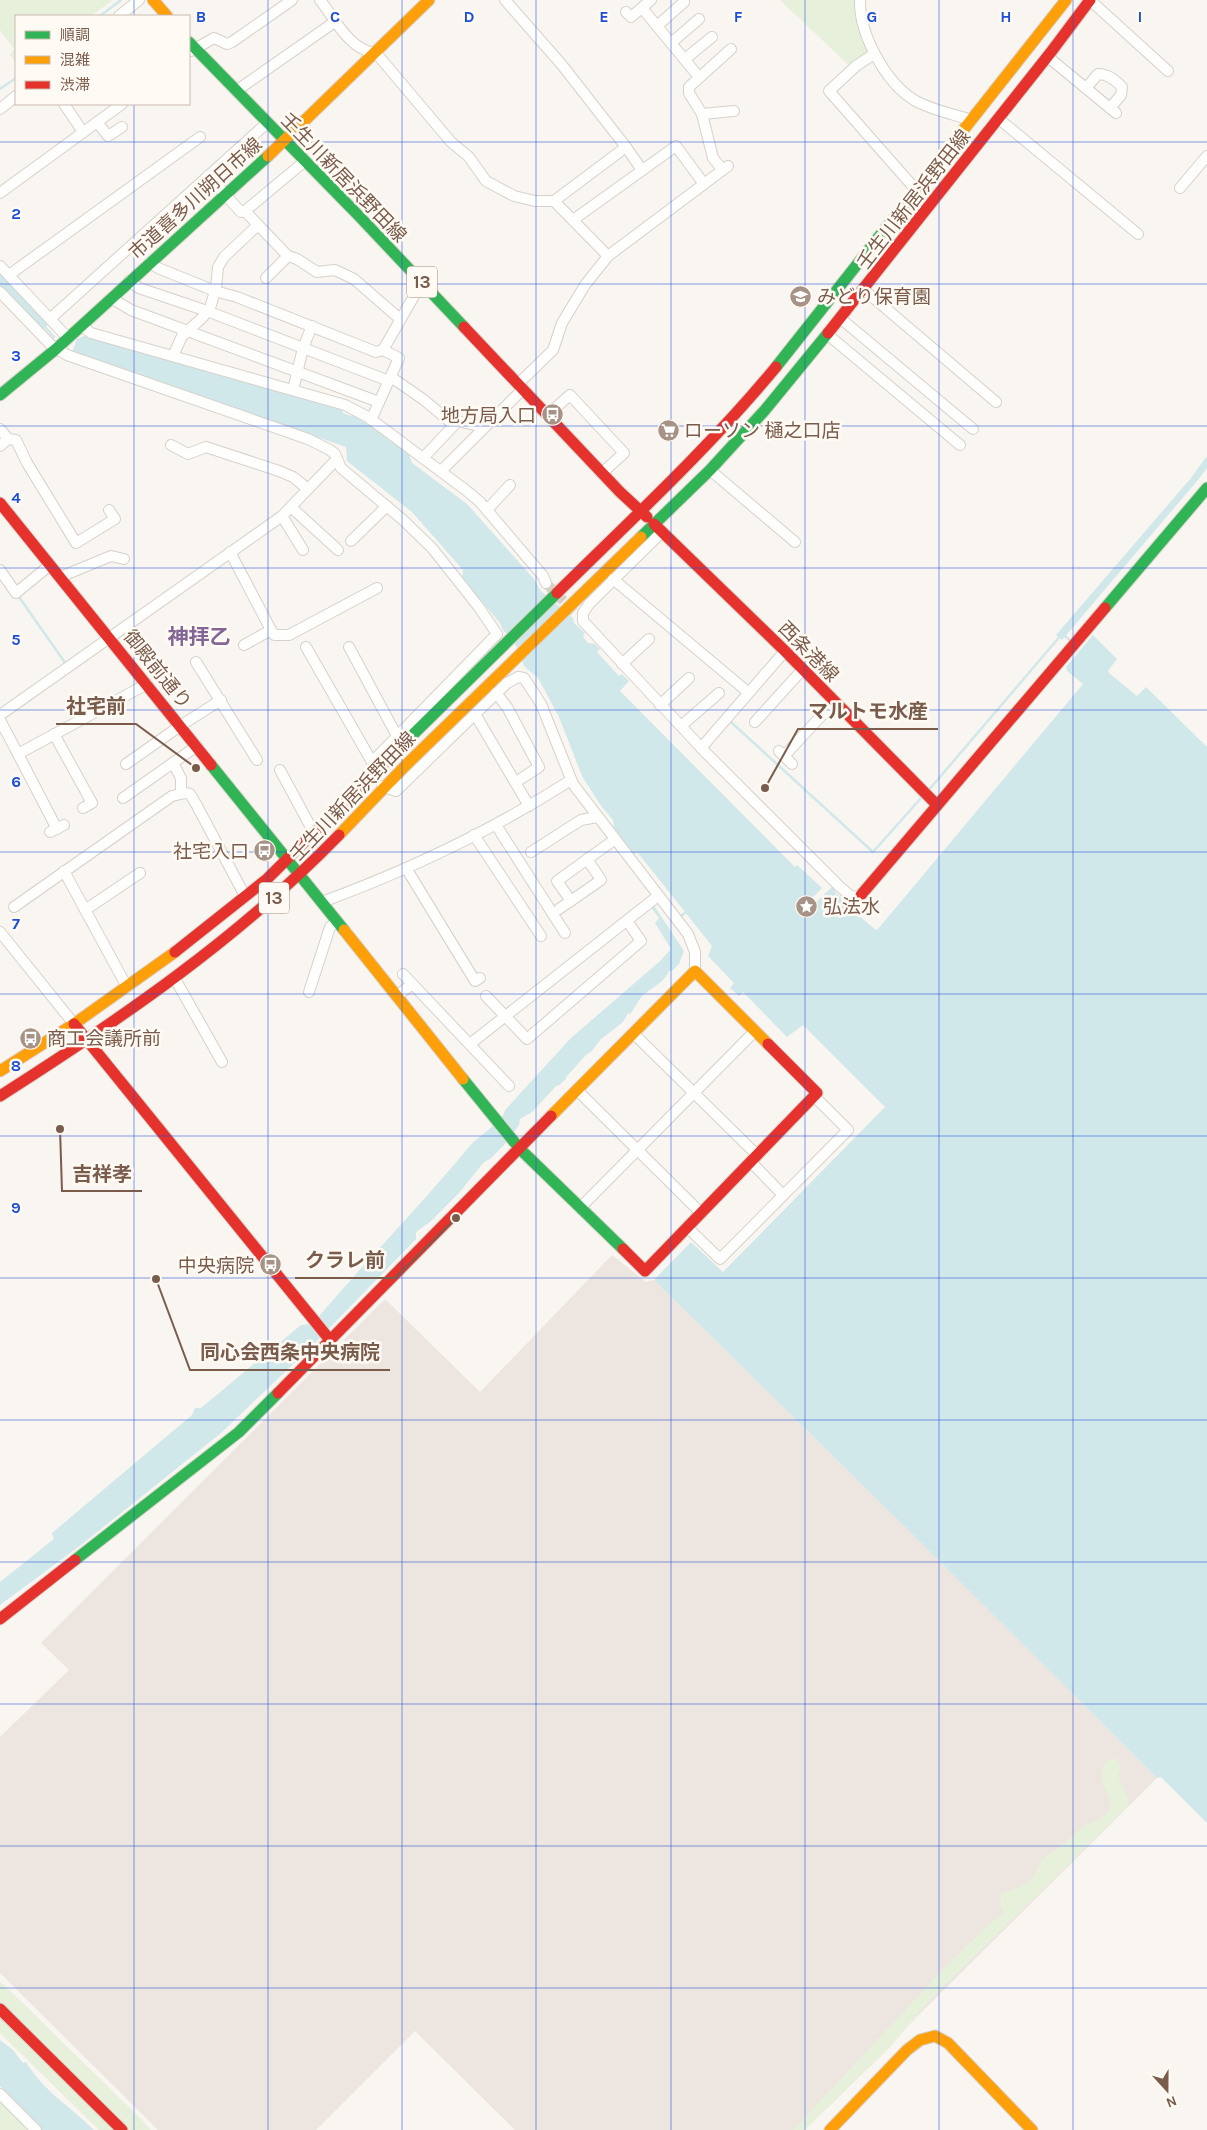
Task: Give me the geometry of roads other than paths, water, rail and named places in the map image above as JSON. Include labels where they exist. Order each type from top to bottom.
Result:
[{"type":"street","points":[[120,15],[139,0]]},
{"type":"street","points":[[191,48],[214,38],[227,44],[232,42],[292,0]]},
{"type":"street","name":"市道喜多川朔日市線","points":[[0,395],[82,326],[285,140],[376,54],[429,0]]},
{"type":"street","points":[[505,0],[562,65],[642,170]]},
{"type":"street","points":[[626,12],[631,17],[651,0]]},
{"type":"street","points":[[860,0],[868,41],[874,54],[902,91],[914,100],[932,108],[972,120]]},
{"type":"street","name":"壬生川新居浜野田線","points":[[0,1072],[74,1024],[169,958],[267,879],[365,782],[391,749],[510,641],[552,597],[641,511],[741,409],[917,191],[1066,0]]},
{"type":"street","points":[[1090,0],[1168,71]]},
{"type":"street","name":"壬生川新居浜野田線","points":[[0,1096],[88,1040],[244,924],[300,875],[384,787],[565,609],[658,528],[765,410],[999,119],[1090,0]]},
{"type":"street","points":[[158,2],[166,15]]},
{"type":"street","points":[[324,2],[360,49],[366,53],[376,54],[451,142],[469,157],[486,181],[514,196],[535,201],[554,201],[626,147]]},
{"type":"street","points":[[657,26],[684,2]]},
{"type":"street","points":[[642,8],[699,77]]},
{"type":"street","points":[[671,43],[699,19]]},
{"type":"street","points":[[236,91],[336,20]]},
{"type":"street","points":[[685,59],[712,37]]},
{"type":"street","name":"壬生川新居浜野田線","points":[[191,48],[285,140],[422,282],[602,474],[658,528]]},
{"type":"street","points":[[441,471],[553,350],[562,323],[585,285],[608,256],[725,168],[713,158],[702,114],[689,93],[689,87],[731,49]]},
{"type":"street","points":[[874,54],[856,66],[829,91],[917,191]]},
{"type":"street","points":[[1048,57],[1086,88],[1113,110],[1121,95],[1122,87],[1106,74],[1098,74],[1086,88]]},
{"type":"street","points":[[0,109],[15,97]]},
{"type":"street","points":[[65,105],[83,132]]},
{"type":"street","points":[[0,193],[121,105]]},
{"type":"street","points":[[702,114],[734,111]]},
{"type":"street","points":[[999,119],[1138,234]]},
{"type":"street","points":[[97,122],[108,136],[122,127]]},
{"type":"street","points":[[51,318],[267,123]]},
{"type":"street","points":[[9,275],[200,137]]},
{"type":"street","points":[[573,220],[676,146],[704,184]]},
{"type":"street","points":[[1180,188],[1207,156]]},
{"type":"street","points":[[245,211],[304,161]]},
{"type":"street","points":[[208,176],[224,195],[241,212],[245,211],[288,256],[297,259],[317,272],[335,270],[354,279],[400,319]]},
{"type":"street","points":[[554,201],[608,256]]},
{"type":"street","points":[[173,356],[186,330],[207,311],[215,291],[218,267],[224,257],[258,225]]},
{"type":"street","points":[[266,278],[288,256]]},
{"type":"street","points":[[150,262],[158,268],[215,291],[237,297],[376,352],[383,350],[399,358],[371,420]]},
{"type":"street","points":[[0,266],[68,338]]},
{"type":"street","points":[[129,281],[138,288],[207,311],[390,379],[424,400],[454,425]]},
{"type":"street","points":[[383,350],[422,282]]},
{"type":"street","points":[[863,289],[996,402]]},
{"type":"street","points":[[0,292],[56,349],[75,358],[320,444],[330,450],[341,468],[388,506],[432,548],[478,606],[496,634],[397,736],[391,749],[372,762],[306,647]]},
{"type":"street","points":[[111,298],[131,310],[379,402]]},
{"type":"street","points":[[840,318],[974,429]]},
{"type":"street","points":[[82,326],[91,333],[345,405],[371,420],[467,491],[487,510],[543,576],[546,583]]},
{"type":"street","points":[[293,390],[297,371],[312,326]]},
{"type":"street","points":[[827,334],[960,445]]},
{"type":"street","points":[[547,415],[570,394],[624,453],[602,474]]},
{"type":"street","points":[[423,458],[458,421],[483,427]]},
{"type":"street","points":[[0,429],[4,442],[16,440],[27,463],[76,543],[115,519],[109,510]]},
{"type":"street","points":[[171,445],[188,454],[206,447],[264,465],[293,477],[308,489]]},
{"type":"street","points":[[0,715],[282,516],[337,459]]},
{"type":"street","points":[[710,470],[795,542]]},
{"type":"street","points":[[487,510],[510,486]]},
{"type":"street","points":[[658,528],[589,604],[580,618],[701,748],[838,886],[852,897],[861,895],[1207,488]]},
{"type":"street","name":"御殿前通り","points":[[0,503],[517,1146],[645,1271],[688,1228]]},
{"type":"street","points":[[352,541],[388,506]]},
{"type":"street","points":[[291,507],[338,550]]},
{"type":"street","points":[[282,516],[303,550]]},
{"type":"street","name":"西条港線","points":[[658,528],[786,651],[937,805]]},
{"type":"street","points":[[230,552],[274,635],[289,635],[377,588]]},
{"type":"street","points":[[60,577],[111,556],[124,559]]},
{"type":"street","points":[[0,570],[16,593],[50,565]]},
{"type":"street","points":[[613,579],[749,693]]},
{"type":"street","points":[[244,645],[271,630]]},
{"type":"street","points":[[622,664],[649,639]]},
{"type":"street","points":[[349,647],[397,736]]},
{"type":"street","points":[[701,748],[786,651]]},
{"type":"street","points":[[196,662],[257,760]]},
{"type":"street","points":[[756,722],[803,669]]},
{"type":"street","points":[[0,1619],[239,1432],[328,1338],[517,1146],[578,1091],[695,971],[693,943],[614,840],[571,780],[541,704],[524,678],[518,676],[512,678],[396,791],[365,782]]},
{"type":"street","points":[[660,705],[689,678]]},
{"type":"street","points":[[18,754],[147,684]]},
{"type":"street","points":[[496,693],[507,707],[539,767],[516,782]]},
{"type":"street","points":[[681,726],[719,693]]},
{"type":"street","points":[[126,764],[221,700]]},
{"type":"street","points":[[792,764],[782,754],[835,701]]},
{"type":"street","points":[[475,714],[529,806]]},
{"type":"street","points":[[0,720],[57,829]]},
{"type":"street","points":[[54,734],[92,803],[83,808]]},
{"type":"street","points":[[123,798],[197,746]]},
{"type":"street","points":[[391,749],[407,764]]},
{"type":"street","points":[[173,763],[181,778],[181,793]]},
{"type":"street","points":[[280,770],[314,833]]},
{"type":"street","points":[[322,902],[374,883],[496,825],[571,780]]},
{"type":"street","points":[[14,906],[172,796],[181,793],[190,794],[245,896]]},
{"type":"street","points":[[531,852],[581,820],[597,817]]},
{"type":"street","points":[[496,825],[566,933]]},
{"type":"street","points":[[474,835],[541,936]]},
{"type":"street","points":[[571,901],[557,881],[614,840]]},
{"type":"street","points":[[559,909],[601,880],[587,859]]},
{"type":"street","points":[[406,868],[475,981],[480,978]]},
{"type":"street","points":[[64,871],[127,987]]},
{"type":"street","points":[[85,910],[140,873]]},
{"type":"street","points":[[470,1044],[506,1018],[658,896]]},
{"type":"street","points":[[309,992],[330,927],[337,921]]},
{"type":"street","points":[[486,996],[527,1039],[641,941],[627,921]]},
{"type":"street","points":[[0,932],[328,1338]]},
{"type":"street","points":[[695,971],[817,1093],[814,1096],[754,1159],[702,1213],[688,1228],[720,1260],[848,1130],[814,1096]]},
{"type":"street","points":[[403,974],[510,1086]]},
{"type":"street","points":[[174,977],[222,1062]]},
{"type":"street","points":[[397,996],[412,984]]},
{"type":"street","points":[[580,1208],[755,1031]]},
{"type":"street","points":[[634,1034],[694,1093],[754,1159],[783,1195]]},
{"type":"street","points":[[578,1091],[702,1213]]},
{"type":"street","points":[[0,2009],[122,2130]]},
{"type":"street","points":[[830,2130],[907,2050],[920,2040],[934,2036],[948,2043],[1032,2130]]},
{"type":"street","points":[[0,2094],[36,2130]]},
{"type":"water","points":[[0,268],[51,322],[42,330],[0,285]]},
{"type":"water","points":[[84,336],[194,368],[195,366],[249,384],[250,381],[342,410],[343,413],[351,416],[352,414],[402,447],[402,450],[409,454],[412,463],[467,504],[534,579],[541,591],[573,618],[574,623],[585,633],[583,637],[588,643],[595,644],[600,649],[597,652],[619,676],[622,674],[629,681],[620,691],[795,867],[797,865],[822,888],[809,901],[806,899],[798,910],[804,917],[810,908],[833,886],[836,893],[850,906],[853,906],[856,913],[876,930],[878,929],[1083,684],[1067,671],[1066,667],[1093,635],[1117,659],[1108,671],[1109,673],[1137,696],[1146,687],[1207,747],[1207,1823],[1161,1777],[1157,1778],[654,1280],[691,1242],[723,1272],[885,1107],[803,1025],[787,1037],[743,992],[739,996],[730,988],[734,983],[708,956],[712,946],[638,853],[634,854],[614,828],[613,820],[601,806],[582,776],[559,717],[538,678],[524,666],[517,647],[503,630],[500,623],[462,578],[463,570],[412,512],[347,461],[346,447],[72,352],[77,339]]},
{"type":"water","points":[[1207,456],[1207,468],[1197,481],[1062,640],[1056,635],[1191,478]]},
{"type":"water","points":[[653,904],[684,951],[679,964],[672,971],[669,971],[660,983],[644,994],[623,1022],[600,1040],[566,1079],[557,1085],[532,1112],[520,1119],[519,1125],[503,1146],[490,1159],[484,1162],[459,1193],[430,1222],[416,1232],[416,1239],[314,1344],[221,1433],[81,1545],[0,1605],[0,1582],[54,1539],[52,1533],[192,1415],[195,1408],[201,1408],[301,1325],[309,1324],[319,1316],[473,1143],[500,1120],[505,1110],[571,1038],[659,962],[671,949],[655,923],[659,918],[650,906]]},
{"type":"water","points":[[0,2040],[13,2050],[23,2063],[26,2062],[49,2090],[94,2130],[42,2130],[0,2086]]},
{"type":"waterway","points":[[101,15],[121,0]]},
{"type":"waterway","points":[[0,89],[15,79]]},
{"type":"waterway","points":[[44,326],[54,337]]},
{"type":"waterway","points":[[19,597],[66,664],[64,665]]},
{"type":"waterway","points":[[928,791],[1062,634],[1070,640]]},
{"type":"waterway","points":[[732,723],[873,852],[922,797]]},
{"type":"waterway","points":[[678,918],[685,913]]},
{"type":"tunnel","points":[[546,583],[577,615]]},
{"type":"place","name":"みどり保育園","points":[[801,296]]},
{"type":"place","name":"地方局入口","points":[[552,415]]},
{"type":"place","name":"ローソン 樋之口店","points":[[668,430]]},
{"type":"place","name":"社宅前","points":[[196,768]]},
{"type":"place","name":"マルトモ水産","points":[[765,788]]},
{"type":"place","name":"社宅入口","points":[[265,851]]},
{"type":"place","name":"弘法水","points":[[807,906]]},
{"type":"place","name":"商工会議所前","points":[[31,1038]]},
{"type":"place","name":"吉祥孝","points":[[60,1129]]},
{"type":"place","name":"クラレ前","points":[[456,1218]]},
{"type":"place","name":"中央病院","points":[[270,1265]]},
{"type":"place","name":"同心会西条中央病院","points":[[156,1279]]},
{"type":"district","name":"神拝乙","points":[[199,637]]}]
